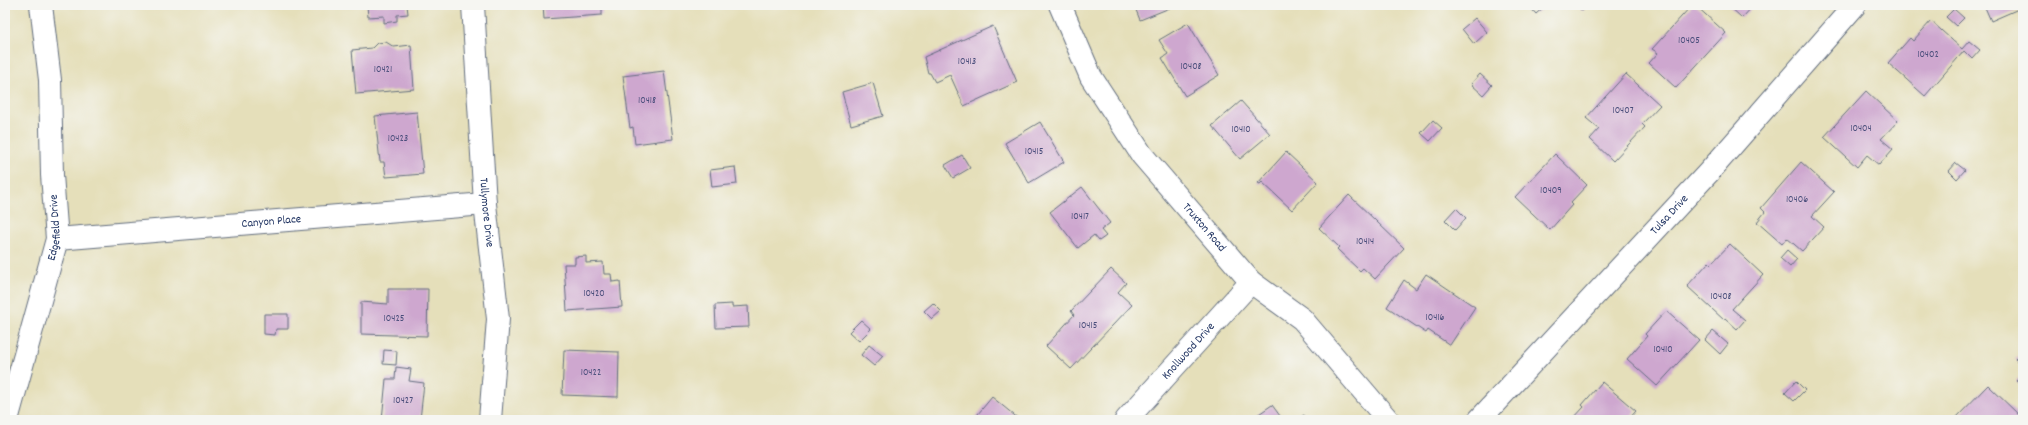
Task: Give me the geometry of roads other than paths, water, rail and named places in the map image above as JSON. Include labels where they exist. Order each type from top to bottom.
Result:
[{"type":"street","name":"Edgefield Drive","points":[[7,420],[57,239],[52,174],[50,80],[41,5]]},
{"type":"street","name":"Tullymore Drive","points":[[473,5],[484,204],[498,320],[490,420]]},
{"type":"street","name":"Truxton Road","points":[[1060,5],[1091,77],[1142,155],[1251,282],[1302,319],[1388,420]]},
{"type":"street","name":"Tulsa Drive","points":[[1479,420],[1709,172],[1855,5]]},
{"type":"street","name":"Canyon Place","points":[[57,239],[484,204]]},
{"type":"street","name":"Knollwood Drive","points":[[1126,420],[1251,282]]}]
